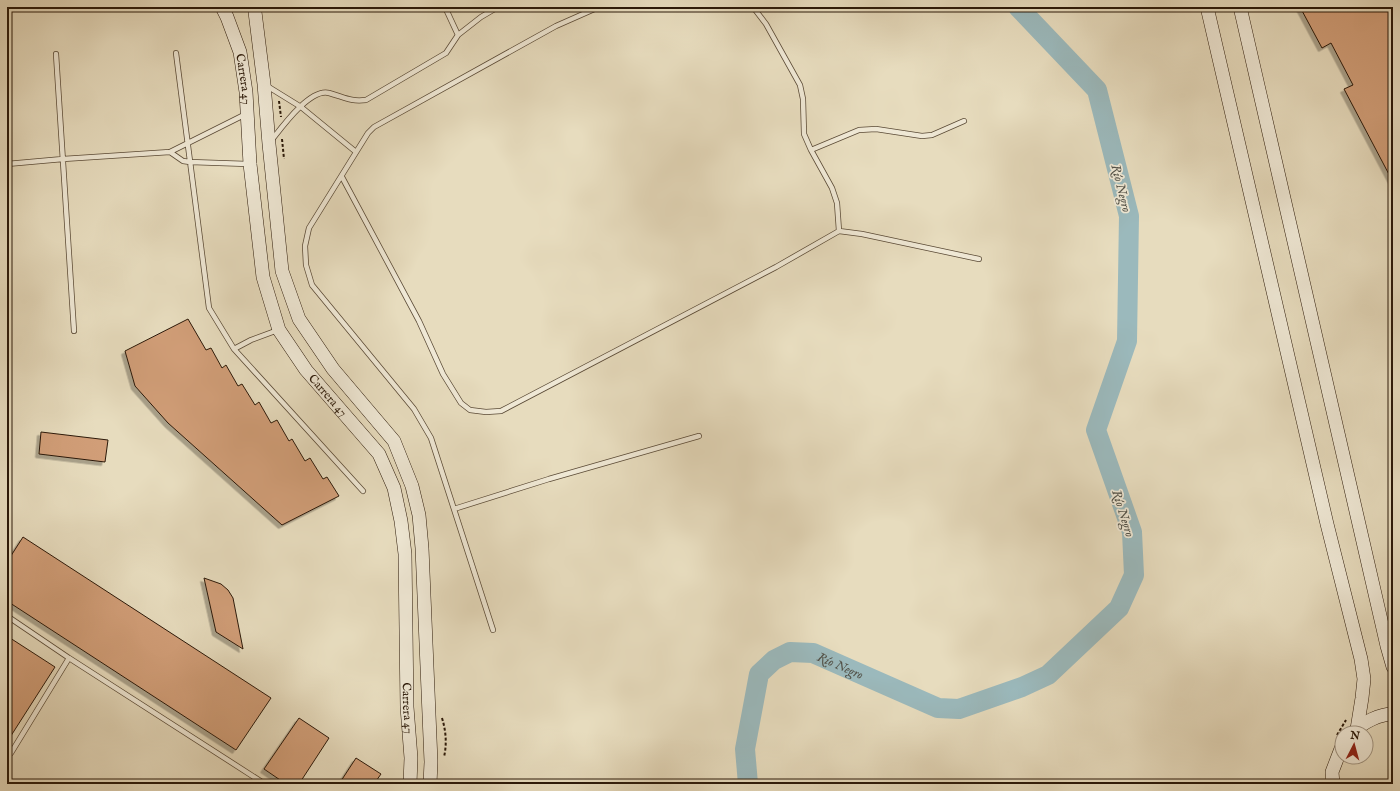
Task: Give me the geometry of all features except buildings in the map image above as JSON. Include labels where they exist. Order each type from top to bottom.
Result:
[{"type":"street","name":"Carrera 47","points":[[222,7],[228,17],[240,52],[246,92],[250,164],[263,277],[280,330],[306,370],[379,454],[394,488],[401,521],[405,554],[407,706],[411,758],[410,784]]},
{"type":"street","name":"Carrera 47","points":[[254,7],[256,12],[264,84],[268,144],[282,271],[299,319],[333,369],[394,442],[412,486],[419,516],[422,548],[431,762],[430,784]]},
{"type":"street","points":[[1207,7],[1327,524],[1361,659],[1364,680],[1356,725]]},
{"type":"street","points":[[1240,7],[1393,667]]},
{"type":"street","points":[[1364,725],[1372,719],[1393,714]]},
{"type":"street","points":[[1333,784],[1332,772],[1335,765]]},
{"type":"lane","points":[[445,7],[458,35]]},
{"type":"lane","points":[[268,144],[288,119],[312,97],[320,93],[328,93],[355,102],[366,100],[446,52],[458,35],[481,17],[498,7]]},
{"type":"lane","points":[[494,630],[431,438],[414,408],[312,285],[306,265],[305,246],[309,228],[368,133],[374,127],[556,26],[600,7]]},
{"type":"lane","points":[[753,7],[766,24],[800,85],[803,99],[804,134],[832,188],[837,203],[839,231]]},
{"type":"lane","points":[[176,53],[209,308],[234,349],[363,491]]},
{"type":"lane","points":[[56,54],[74,331]]},
{"type":"lane","points":[[264,84],[301,107],[356,152]]},
{"type":"lane","points":[[7,164],[63,158],[170,152],[247,113]]},
{"type":"lane","points":[[811,150],[859,130],[876,129],[922,136],[932,135],[964,121]]},
{"type":"lane","points":[[170,152],[183,161],[250,164]]},
{"type":"lane","points":[[342,176],[419,322],[443,374],[461,403],[470,410],[486,412],[500,411],[776,267],[839,231],[862,234],[979,259]]},
{"type":"lane","points":[[234,349],[251,340],[280,330]]},
{"type":"lane","points":[[454,509],[549,478],[699,436]]},
{"type":"lane","points":[[7,616],[69,658],[265,784]]},
{"type":"lane","points":[[11,753],[69,658]]},
{"type":"waterway","name":"Río Negro","points":[[748,784],[745,749],[759,674],[774,660],[790,652],[813,653],[938,708],[959,709],[1022,687],[1048,675],[1119,608],[1134,575],[1132,532],[1096,430],[1127,341],[1129,216],[1097,90],[1018,7]]}]
